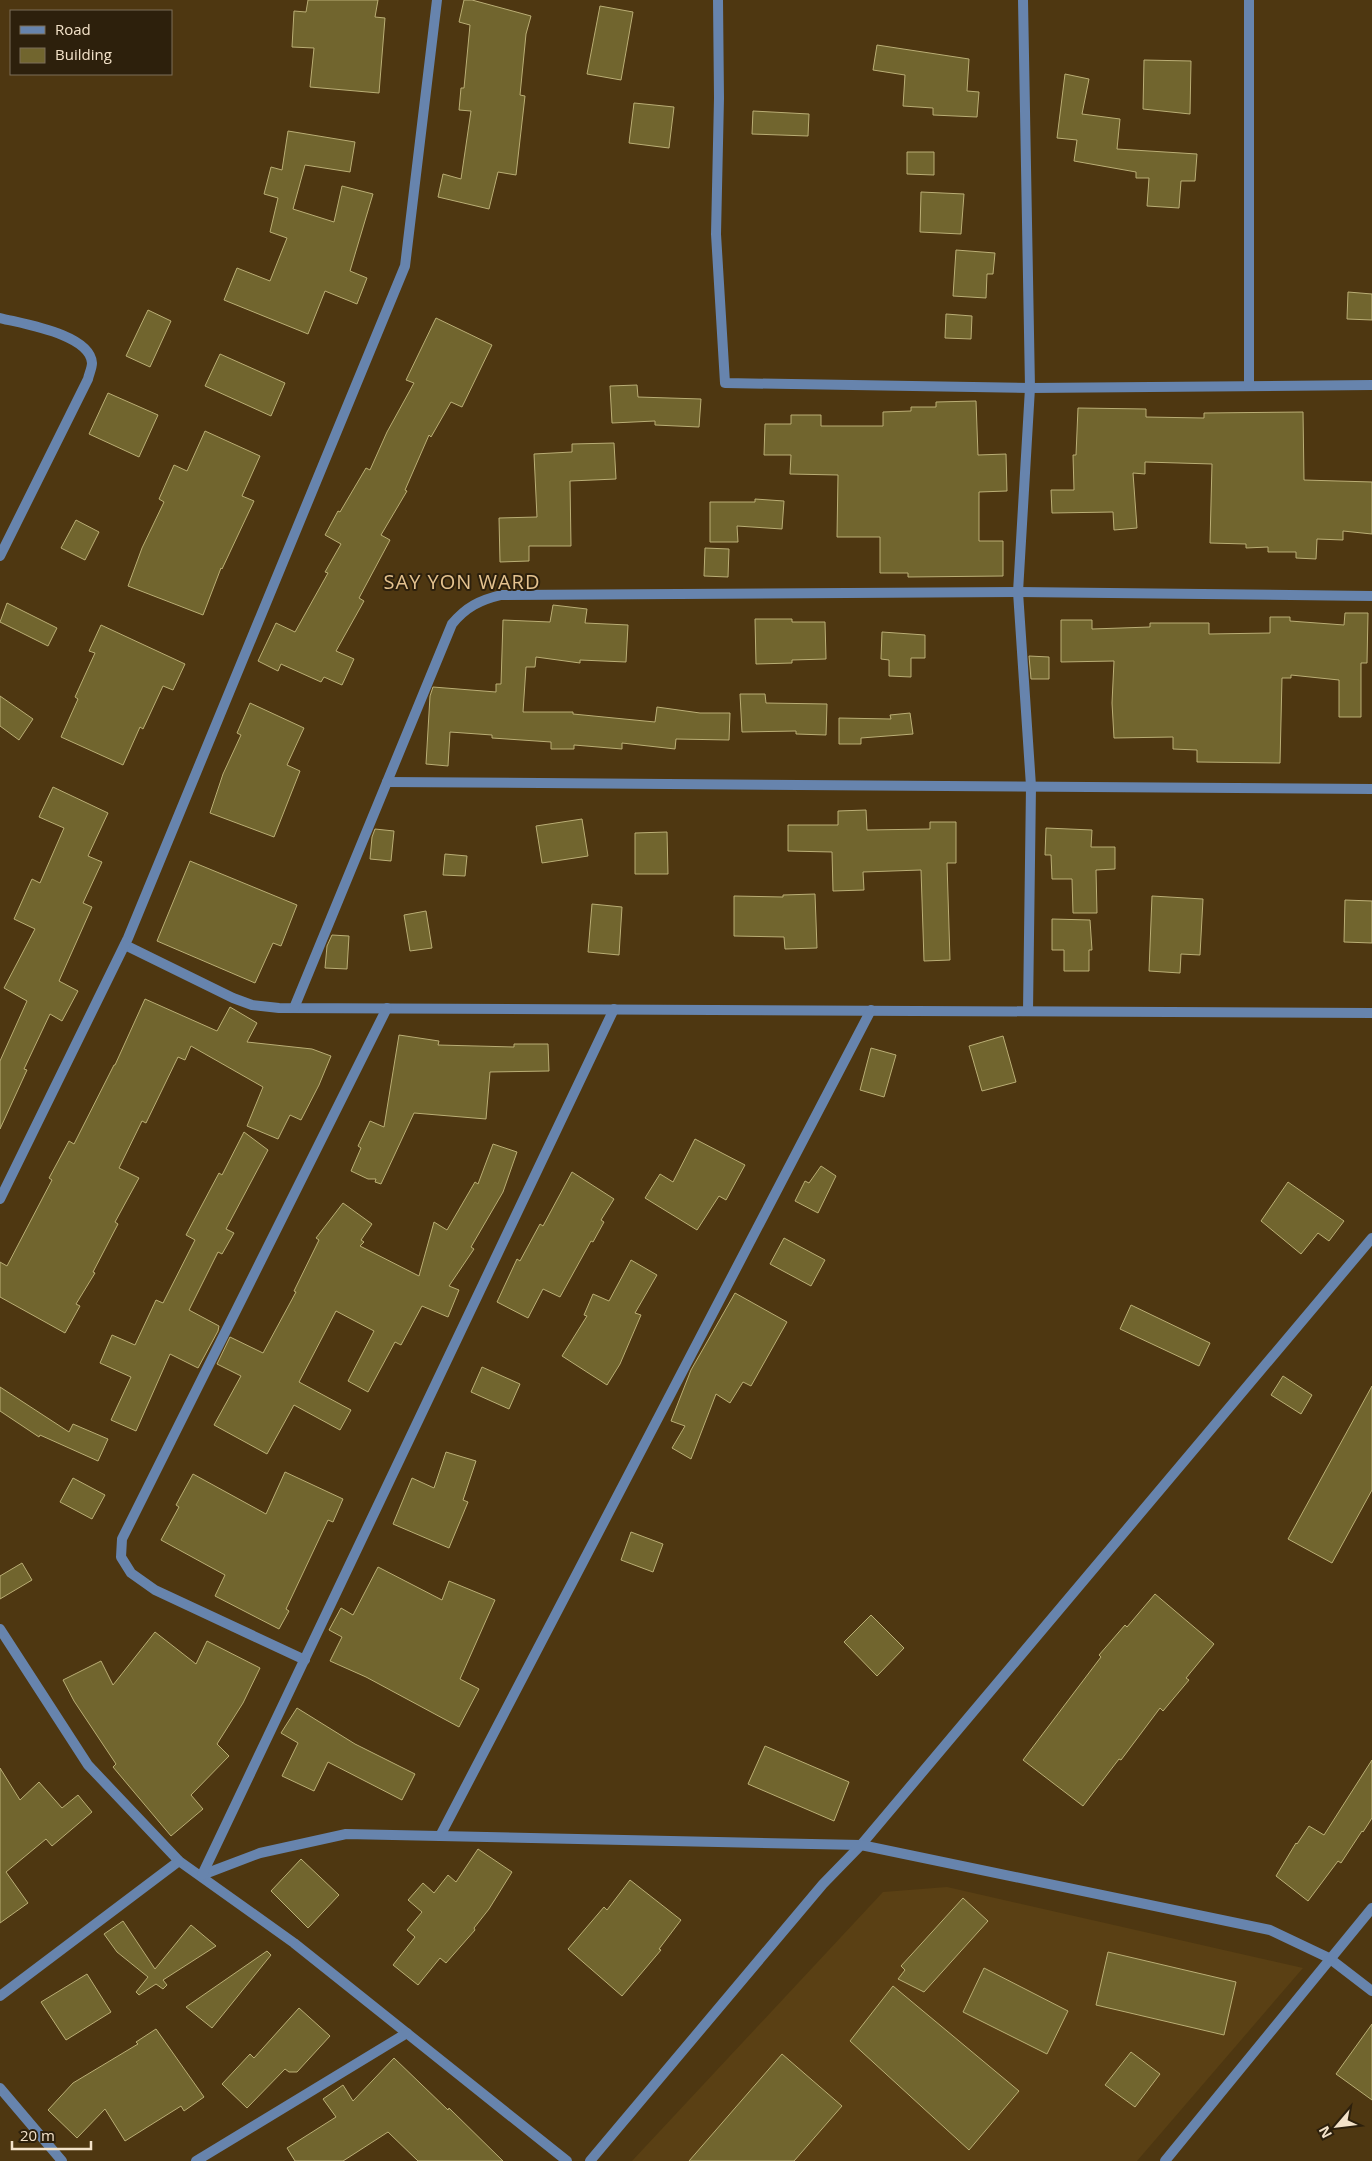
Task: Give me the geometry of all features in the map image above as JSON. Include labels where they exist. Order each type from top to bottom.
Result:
[{"type":"street","points":[[0,1199],[125,945],[405,266],[437,0]]},
{"type":"street","points":[[718,0],[719,98],[716,234],[724,383],[1030,388],[1372,385]]},
{"type":"street","points":[[1023,0],[1030,388],[1018,592],[1031,786],[1028,1012]]},
{"type":"street","points":[[1249,0],[1249,386]]},
{"type":"street","points":[[0,318],[62,335],[76,341],[88,352],[92,363],[88,379],[0,556]]},
{"type":"street","points":[[294,1008],[452,624],[460,614],[483,599],[501,595],[1018,592],[1372,596]]},
{"type":"street","points":[[387,782],[1372,789]]},
{"type":"street","points":[[125,945],[233,998],[252,1005],[294,1008],[1372,1013]]},
{"type":"street","points":[[305,1660],[155,1590],[131,1573],[121,1557],[122,1538],[387,1008]]},
{"type":"street","points":[[202,1876],[614,1009]]},
{"type":"street","points":[[440,1836],[871,1010]]},
{"type":"street","points":[[590,2161],[1372,1238]]},
{"type":"street","points":[[0,1629],[88,1765],[179,1861],[294,1943],[567,2161]]},
{"type":"street","points":[[202,1876],[260,1853],[346,1834],[860,1844],[1270,1930],[1329,1958],[1372,1991]]},
{"type":"street","points":[[0,1996],[179,1861]]},
{"type":"street","points":[[1165,2161],[1329,1958],[1372,1908]]},
{"type":"street","points":[[196,2161],[407,2033]]},
{"type":"street","points":[[0,2088],[62,2161]]},
{"type":"shaded area","points":[[947,1887],[1303,1968],[1137,2161],[632,2161],[883,1892]]},
{"type":"building","points":[[308,0],[378,0],[375,17],[385,18],[379,93],[310,87],[314,48],[292,47],[294,11],[306,12]]},
{"type":"building","points":[[464,0],[472,0],[531,16],[526,34],[520,95],[525,96],[516,175],[498,172],[489,209],[438,197],[443,174],[461,179],[471,111],[459,110],[461,88],[464,88],[470,25],[459,22]]},
{"type":"building","points":[[600,6],[633,12],[621,80],[587,74]]},
{"type":"building","points":[[877,45],[969,59],[967,91],[979,92],[977,117],[933,115],[933,108],[903,106],[905,75],[873,70]]},
{"type":"building","points":[[1144,60],[1191,61],[1190,114],[1143,109]]},
{"type":"building","points":[[1065,74],[1089,79],[1082,114],[1120,119],[1117,149],[1197,154],[1195,181],[1181,181],[1179,208],[1147,206],[1149,178],[1136,178],[1136,172],[1074,161],[1077,140],[1057,138]]},
{"type":"building","points":[[634,103],[674,107],[669,148],[629,143]]},
{"type":"building","points":[[753,111],[809,114],[808,136],[752,134]]},
{"type":"building","points":[[288,131],[355,142],[350,172],[305,165],[293,209],[334,222],[342,186],[373,194],[350,271],[367,278],[357,304],[325,291],[308,334],[224,300],[237,268],[270,281],[287,238],[270,232],[278,198],[264,194],[271,167],[282,170]]},
{"type":"building","points":[[907,152],[934,152],[934,175],[907,174]]},
{"type":"building","points":[[921,192],[964,194],[961,234],[920,232]]},
{"type":"building","points":[[956,250],[995,253],[993,274],[987,274],[986,298],[953,296]]},
{"type":"building","points":[[1348,292],[1372,294],[1372,320],[1347,319]]},
{"type":"building","points":[[148,310],[171,321],[150,367],[126,356]]},
{"type":"building","points":[[946,314],[972,316],[971,339],[945,338]]},
{"type":"building","points":[[436,318],[492,345],[462,407],[451,402],[431,437],[429,435],[405,490],[407,491],[381,535],[390,540],[359,598],[364,601],[336,651],[354,659],[342,685],[324,677],[321,682],[281,664],[278,671],[258,661],[276,623],[295,632],[328,573],[325,572],[341,544],[325,535],[366,468],[370,470],[387,432],[414,383],[406,380]]},
{"type":"building","points":[[220,354],[285,383],[271,416],[205,386]]},
{"type":"building","points":[[637,385],[638,397],[701,399],[699,427],[655,425],[655,421],[612,423],[610,386]]},
{"type":"building","points":[[108,393],[158,415],[139,457],[89,434]]},
{"type":"building","points":[[976,401],[978,455],[1006,454],[1007,491],[979,492],[979,541],[1003,541],[1003,576],[908,577],[908,573],[880,573],[880,537],[837,537],[838,475],[790,474],[791,455],[764,455],[765,424],[791,424],[791,415],[821,415],[821,426],[883,426],[883,412],[911,411],[911,407],[936,407],[936,402]]},
{"type":"building","points":[[1078,408],[1146,409],[1146,417],[1204,418],[1204,413],[1303,412],[1304,480],[1372,482],[1372,534],[1343,531],[1343,540],[1317,539],[1316,559],[1296,558],[1296,552],[1268,552],[1268,547],[1246,548],[1246,544],[1210,543],[1212,464],[1145,462],[1145,474],[1133,473],[1137,528],[1114,530],[1113,512],[1052,513],[1051,490],[1074,490],[1073,455],[1076,455]]},
{"type":"building","points":[[205,431],[260,456],[242,496],[254,501],[221,568],[203,615],[128,586],[142,548],[164,502],[159,499],[174,465],[187,471]]},
{"type":"building","points":[[614,443],[616,479],[570,481],[571,546],[529,546],[529,561],[500,562],[499,518],[537,517],[534,454],[572,452],[572,444]]},
{"type":"building","points":[[755,499],[784,501],[782,529],[737,526],[738,542],[710,542],[710,502],[755,502]]},
{"type":"building","points":[[76,520],[99,532],[85,560],[61,548]]},
{"type":"building","points":[[705,548],[729,549],[728,577],[704,576]]},
{"type":"building","points":[[7,603],[57,628],[48,646],[0,622]]},
{"type":"building","points":[[553,605],[587,609],[585,623],[628,625],[626,662],[580,660],[580,663],[536,657],[535,667],[526,667],[523,712],[573,712],[573,714],[655,722],[657,707],[700,713],[730,713],[729,740],[676,739],[675,749],[622,743],[622,749],[574,745],[574,749],[551,749],[551,742],[492,738],[492,735],[450,732],[448,766],[426,764],[430,696],[433,687],[496,692],[496,684],[501,684],[503,620],[550,622]]},
{"type":"building","points":[[1345,613],[1368,613],[1367,663],[1361,663],[1361,717],[1339,717],[1339,680],[1291,675],[1291,678],[1282,678],[1280,763],[1197,762],[1197,750],[1173,749],[1173,737],[1114,738],[1112,703],[1114,661],[1061,662],[1061,620],[1092,620],[1092,629],[1150,627],[1150,623],[1209,623],[1209,634],[1270,633],[1270,617],[1290,617],[1290,621],[1344,625]]},
{"type":"building","points":[[755,619],[792,619],[792,622],[825,622],[826,659],[792,660],[792,663],[756,664]]},
{"type":"building","points":[[101,625],[185,664],[173,690],[163,686],[143,729],[140,727],[123,765],[61,737],[78,699],[75,697],[95,653],[89,651]]},
{"type":"building","points":[[882,632],[925,635],[925,658],[911,658],[911,677],[889,676],[889,660],[881,659]]},
{"type":"building","points":[[1029,656],[1049,657],[1049,679],[1031,679]]},
{"type":"building","points":[[740,694],[765,694],[766,703],[827,704],[826,735],[796,734],[796,731],[742,732]]},
{"type":"building","points":[[0,696],[33,719],[19,740],[0,726]]},
{"type":"building","points":[[250,703],[304,728],[287,765],[300,771],[274,837],[210,813],[223,774],[241,735],[237,733]]},
{"type":"building","points":[[910,713],[913,734],[861,738],[861,744],[839,744],[839,718],[891,719],[890,715]]},
{"type":"building","points":[[53,787],[108,813],[88,856],[102,862],[83,903],[92,907],[59,981],[78,991],[62,1021],[50,1014],[24,1069],[27,1070],[0,1129],[0,1061],[27,1001],[4,988],[35,929],[14,919],[32,879],[40,883],[64,828],[39,817]]},
{"type":"building","points":[[866,810],[867,830],[930,829],[930,822],[956,822],[956,863],[947,863],[950,960],[924,961],[921,870],[863,872],[864,890],[833,891],[832,852],[788,851],[788,825],[838,825],[838,811]]},
{"type":"building","points":[[582,819],[588,856],[542,863],[536,826]]},
{"type":"building","points":[[1046,828],[1092,830],[1091,847],[1115,847],[1115,869],[1096,870],[1097,913],[1073,913],[1072,879],[1052,879],[1051,855],[1045,855]]},
{"type":"building","points":[[375,829],[394,831],[391,861],[370,859],[372,837]]},
{"type":"building","points":[[667,832],[668,874],[635,874],[635,833]]},
{"type":"building","points":[[445,854],[467,856],[465,876],[443,875]]},
{"type":"building","points":[[190,861],[297,905],[281,946],[273,943],[255,983],[157,941]]},
{"type":"building","points":[[815,894],[817,948],[785,949],[784,937],[734,936],[734,896],[783,897],[783,895]]},
{"type":"building","points":[[1152,896],[1203,899],[1200,955],[1181,954],[1180,973],[1149,971]]},
{"type":"building","points":[[1345,900],[1372,901],[1372,943],[1344,942]]},
{"type":"building","points":[[592,904],[622,907],[619,955],[588,952]]},
{"type":"building","points":[[426,911],[432,948],[410,951],[404,915]]},
{"type":"building","points":[[1052,919],[1090,920],[1092,950],[1089,950],[1089,971],[1064,971],[1064,950],[1052,950]]},
{"type":"building","points":[[332,935],[349,936],[347,969],[325,968],[327,946]]},
{"type":"building","points":[[145,999],[217,1031],[230,1007],[257,1023],[247,1042],[312,1049],[331,1056],[301,1120],[290,1115],[278,1139],[247,1126],[263,1087],[191,1046],[185,1060],[178,1057],[146,1123],[142,1121],[119,1168],[139,1178],[115,1222],[118,1224],[93,1272],[95,1273],[76,1304],[80,1306],[65,1333],[0,1297],[0,1262],[7,1266],[52,1180],[49,1178],[69,1141],[74,1144],[115,1065]]},
{"type":"building","points":[[399,1035],[439,1041],[438,1045],[514,1047],[514,1044],[548,1044],[549,1071],[490,1072],[486,1119],[414,1113],[381,1184],[375,1182],[376,1179],[368,1179],[351,1171],[361,1148],[358,1146],[370,1121],[384,1127]]},
{"type":"building","points":[[1003,1036],[1016,1082],[982,1091],[969,1046]]},
{"type":"building","points":[[871,1048],[896,1055],[884,1097],[860,1090]]},
{"type":"building","points":[[244,1132],[268,1150],[226,1229],[234,1233],[222,1254],[218,1252],[189,1310],[219,1326],[218,1331],[198,1368],[170,1354],[136,1431],[111,1420],[131,1377],[100,1363],[112,1335],[135,1345],[156,1300],[163,1303],[195,1240],[186,1235],[219,1173],[222,1175]]},
{"type":"building","points":[[695,1139],[745,1165],[726,1200],[719,1196],[697,1230],[645,1198],[660,1174],[673,1182]]},
{"type":"building","points":[[493,1144],[517,1152],[503,1192],[471,1247],[474,1249],[449,1286],[459,1290],[448,1317],[422,1306],[401,1345],[395,1342],[368,1392],[348,1381],[374,1331],[336,1311],[299,1382],[351,1410],[340,1430],[294,1405],[267,1454],[214,1425],[241,1376],[217,1364],[230,1337],[263,1353],[296,1292],[294,1291],[319,1240],[316,1238],[343,1203],[372,1224],[361,1240],[364,1242],[360,1246],[419,1276],[434,1222],[447,1230],[475,1182],[478,1184]]},
{"type":"building","points":[[821,1166],[836,1176],[818,1213],[795,1201],[805,1181],[809,1183]]},
{"type":"building","points":[[572,1172],[614,1199],[601,1220],[604,1222],[593,1242],[591,1241],[560,1297],[543,1289],[528,1318],[497,1302],[517,1259],[520,1261],[540,1224],[543,1226]]},
{"type":"building","points":[[1288,1182],[1344,1221],[1329,1241],[1318,1233],[1301,1254],[1261,1221]]},
{"type":"building","points":[[784,1238],[825,1260],[811,1286],[770,1264]]},
{"type":"building","points":[[631,1260],[657,1275],[635,1313],[641,1315],[620,1364],[607,1385],[562,1356],[587,1316],[584,1315],[593,1294],[609,1301]]},
{"type":"building","points":[[735,1293],[787,1322],[751,1386],[743,1382],[730,1403],[716,1394],[691,1459],[672,1448],[685,1426],[671,1421],[691,1370]]},
{"type":"building","points":[[1131,1305],[1210,1343],[1199,1366],[1120,1329]]},
{"type":"building","points":[[482,1367],[520,1384],[509,1409],[471,1392]]},
{"type":"building","points":[[1283,1376],[1312,1395],[1301,1414],[1271,1395]]},
{"type":"building","points":[[1372,1386],[1372,1490],[1332,1563],[1288,1539]]},
{"type":"building","points":[[0,1387],[69,1432],[73,1424],[108,1439],[98,1461],[40,1435],[39,1437],[0,1411]]},
{"type":"building","points":[[446,1452],[476,1461],[463,1500],[468,1502],[449,1548],[393,1524],[412,1478],[434,1488]]},
{"type":"building","points":[[285,1472],[343,1499],[333,1522],[328,1520],[286,1609],[289,1611],[279,1629],[215,1596],[225,1575],[161,1540],[179,1507],[176,1505],[193,1474],[266,1514]]},
{"type":"building","points":[[73,1478],[105,1495],[92,1519],[60,1502]]},
{"type":"building","points":[[631,1532],[663,1544],[653,1572],[621,1560]]},
{"type":"building","points":[[22,1563],[32,1580],[0,1599],[0,1576]]},
{"type":"building","points":[[378,1567],[442,1600],[449,1581],[495,1600],[460,1679],[479,1689],[459,1727],[366,1677],[330,1661],[342,1637],[329,1630],[341,1608],[353,1615]]},
{"type":"building","points":[[1155,1594],[1214,1644],[1186,1678],[1189,1680],[1163,1711],[1160,1708],[1083,1806],[1023,1760],[1101,1657],[1099,1655],[1125,1625],[1127,1627]]},
{"type":"building","points":[[871,1615],[904,1648],[877,1676],[844,1642]]},
{"type":"building","points":[[155,1632],[196,1664],[207,1641],[260,1668],[243,1703],[217,1744],[229,1756],[191,1795],[203,1809],[171,1836],[113,1767],[116,1764],[74,1701],[63,1680],[101,1661],[113,1685]]},
{"type":"building","points":[[297,1708],[355,1744],[415,1774],[402,1800],[328,1762],[314,1791],[282,1776],[298,1743],[281,1733]]},
{"type":"building","points":[[765,1746],[849,1782],[834,1821],[748,1784]]},
{"type":"building","points":[[1372,1760],[1372,1818],[1341,1863],[1338,1861],[1308,1901],[1276,1876],[1309,1826],[1324,1835]]},
{"type":"building","points":[[0,1768],[20,1800],[39,1782],[62,1808],[78,1795],[92,1812],[52,1846],[46,1839],[6,1872],[28,1903],[0,1923]]},
{"type":"building","points":[[478,1849],[512,1872],[489,1909],[474,1928],[475,1930],[446,1963],[440,1958],[418,1985],[393,1965],[415,1937],[407,1930],[422,1912],[408,1900],[423,1883],[434,1893],[448,1875],[456,1882]]},
{"type":"building","points":[[301,1859],[339,1895],[308,1928],[271,1891]]},
{"type":"building","points":[[630,1880],[681,1920],[659,1949],[661,1950],[622,1996],[568,1949],[604,1907],[607,1910]]},
{"type":"building","points":[[963,1898],[988,1921],[924,1992],[898,1979],[905,1970],[901,1966]]},
{"type":"building","points":[[123,1921],[155,1969],[191,1925],[216,1946],[163,1980],[167,1985],[163,1989],[156,1984],[139,1995],[136,1992],[148,1977],[117,1952],[104,1934]]},
{"type":"building","points":[[267,1951],[271,1955],[212,2028],[186,2007]]},
{"type":"building","points":[[1108,1952],[1236,1982],[1224,2035],[1096,2005]]},
{"type":"building","points":[[984,1968],[1068,2011],[1047,2054],[963,2012]]},
{"type":"building","points":[[87,1974],[111,2012],[66,2040],[41,2002]]},
{"type":"building","points":[[893,1986],[1019,2091],[969,2150],[850,2041]]},
{"type":"building","points":[[299,2008],[330,2036],[297,2072],[289,2072],[285,2069],[247,2108],[222,2084],[250,2054],[254,2058]]},
{"type":"building","points":[[1372,2024],[1372,2100],[1336,2074]]},
{"type":"building","points":[[156,2029],[204,2097],[184,2111],[181,2106],[125,2141],[105,2109],[77,2138],[48,2110],[73,2083],[138,2044],[136,2042]]},
{"type":"building","points":[[1131,2052],[1160,2074],[1135,2107],[1105,2085]]},
{"type":"building","points":[[782,2054],[842,2106],[794,2161],[689,2161]]},
{"type":"building","points":[[394,2058],[503,2161],[418,2161],[388,2132],[343,2161],[295,2161],[287,2148],[336,2117],[323,2099],[343,2085],[353,2101]]},
{"type":"district","name":"SAY YON WARD","points":[[462,581]]}]
